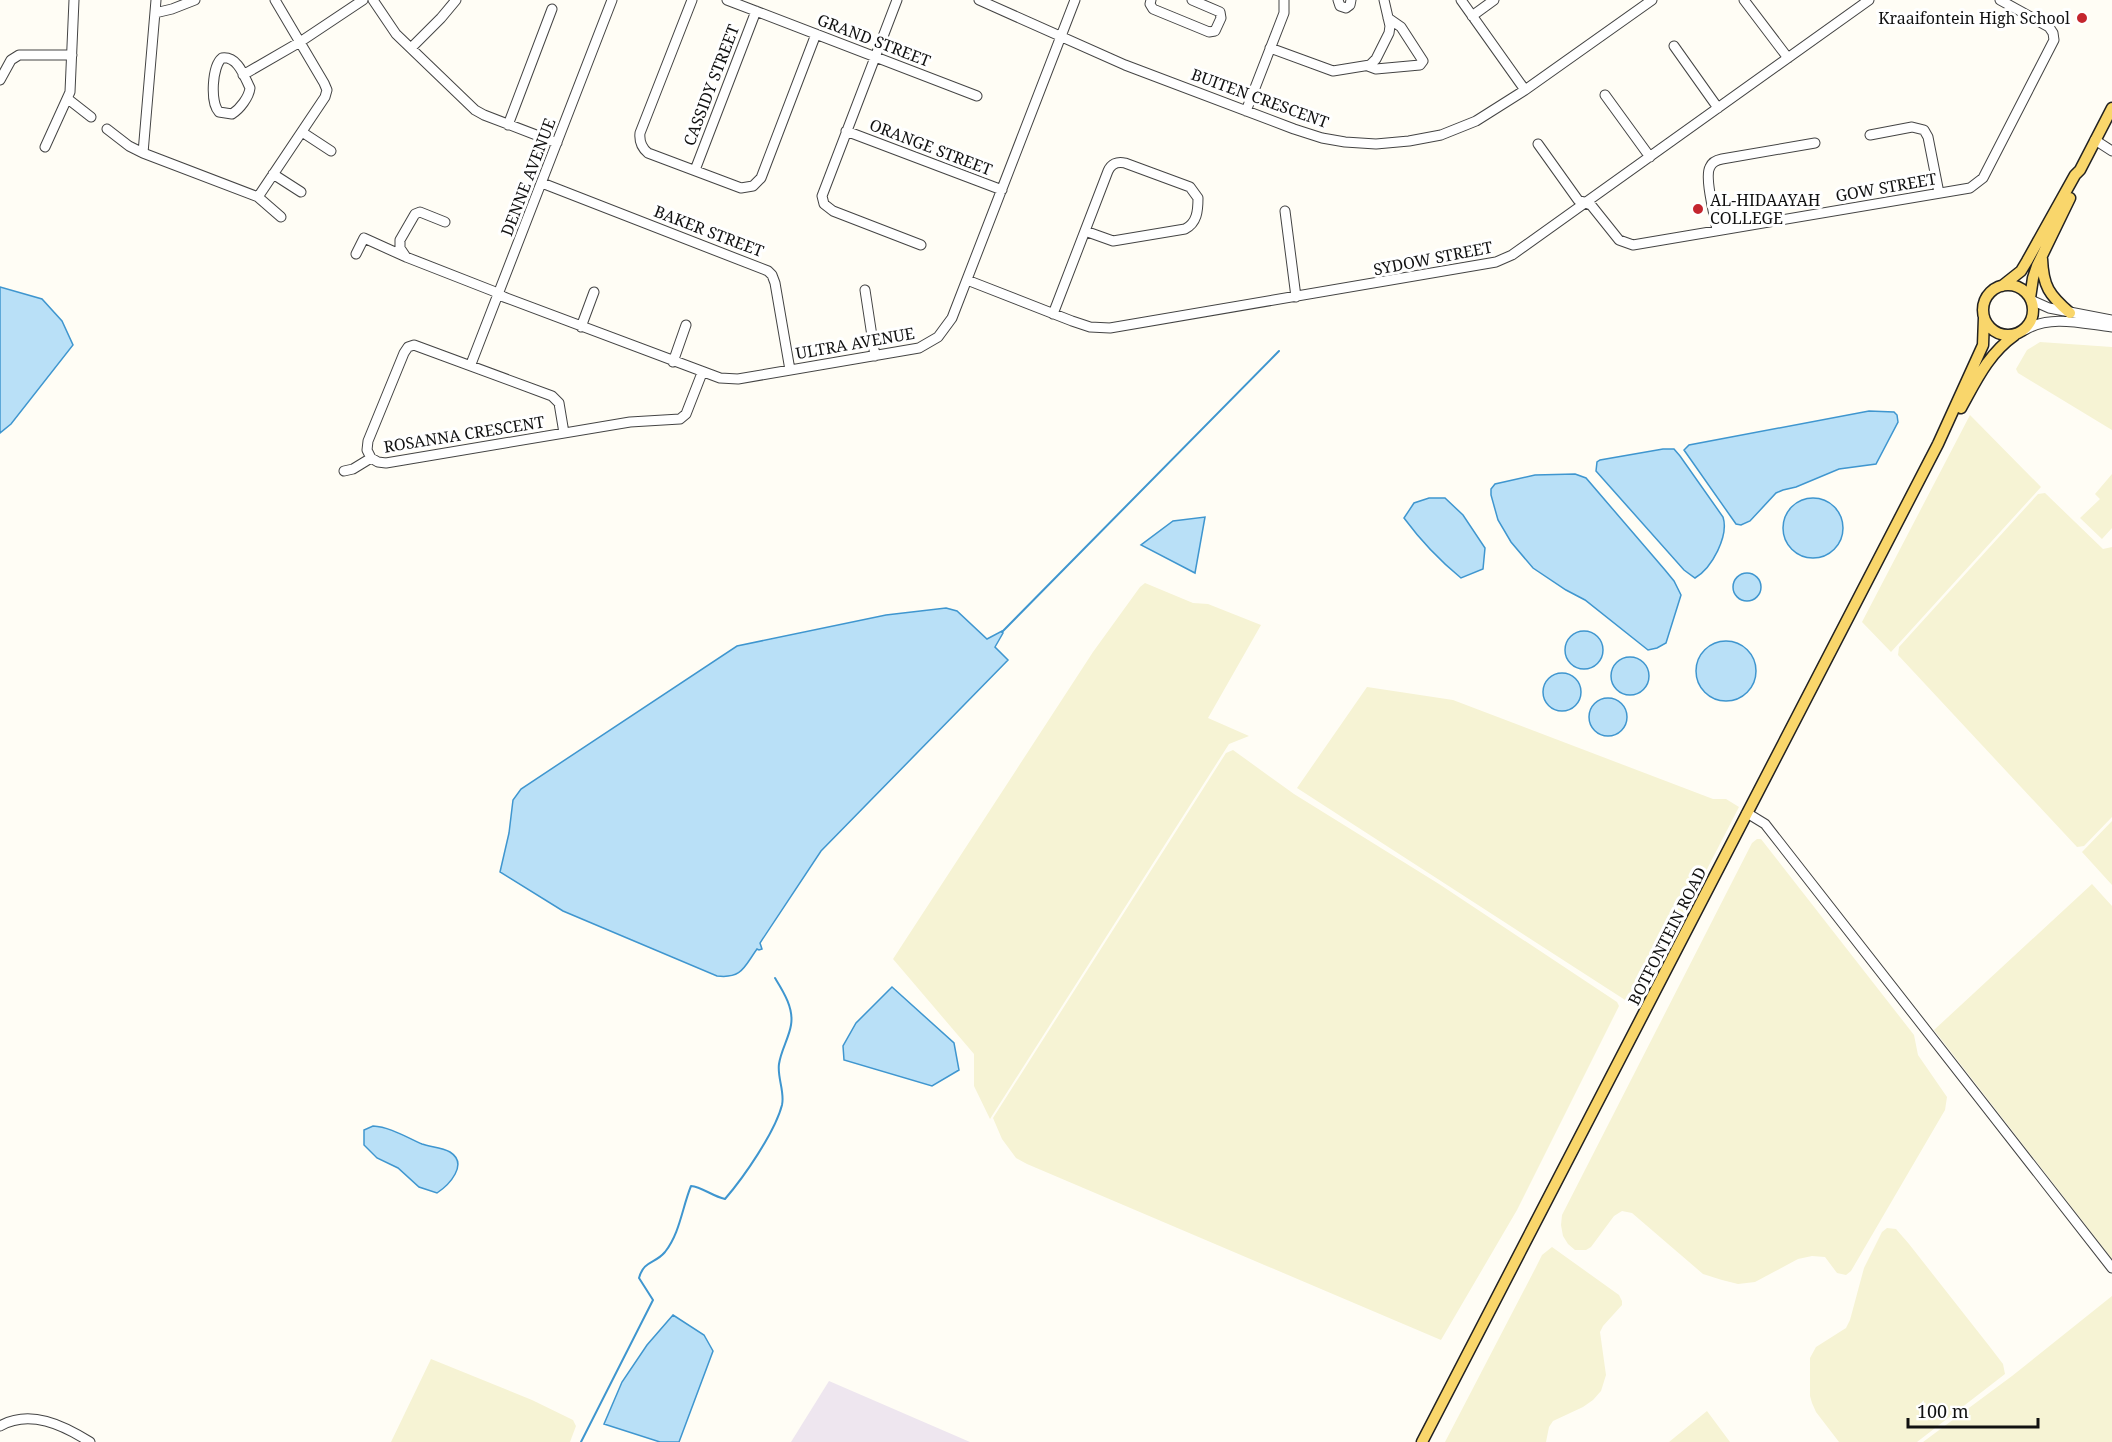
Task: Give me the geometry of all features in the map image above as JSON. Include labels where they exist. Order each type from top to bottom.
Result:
[{"type":"main road","points":[[2080,170],[2079,177],[2033,278],[2031,299],[2033,315],[2021,332],[2000,334],[1990,328],[1984,318],[1986,298],[1990,292],[2002,286],[2020,271],[2027,261],[2075,175],[2080,170],[2112,108]]},
{"type":"main road","points":[[2042,255],[2042,272],[2047,289],[2070,313]]},
{"type":"main road","points":[[2002,286],[2009,285],[2021,289],[2031,299]]},
{"type":"main road","name":"BOTFONTEIN ROAD","points":[[1422,1442],[1938,444],[1983,345],[1984,318]]},
{"type":"main road","name":"BOTFONTEIN ROAD","points":[[1938,444],[1988,360],[2003,344],[2021,332]]},
{"type":"street","points":[[45,147],[68,99],[74,0]]},
{"type":"street","points":[[143,153],[156,0]]},
{"type":"street","points":[[155,13],[195,0]]},
{"type":"street","points":[[258,197],[325,97],[327,90],[275,0]]},
{"type":"street","points":[[243,75],[300,42],[363,0]]},
{"type":"street","points":[[373,0],[391,27],[475,110],[557,143]]},
{"type":"street","points":[[411,48],[456,0]]},
{"type":"street","name":"DENNE AVENUE","points":[[471,364],[612,0]]},
{"type":"street","points":[[692,0],[640,137],[648,153],[741,188],[749,188],[761,178],[816,34]]},
{"type":"street","name":"GRAND STREET","points":[[727,0],[977,96]]},
{"type":"street","name":"ORANGE STREET","points":[[897,0],[846,131],[1002,190]]},
{"type":"street","name":"BUITEN CRESCENT","points":[[979,0],[1125,64],[1322,138],[1345,142],[1387,143],[1441,135],[1495,110],[1652,0]]},
{"type":"street","name":"ULTRA AVENUE","points":[[356,254],[364,238],[581,327],[702,373],[731,380],[919,348],[938,337],[952,318],[1075,0]]},
{"type":"street","points":[[1151,0],[1153,9],[1209,32],[1215,31],[1221,18],[1220,12],[1192,0]]},
{"type":"street","points":[[1246,111],[1284,13],[1284,0]]},
{"type":"street","points":[[1338,0],[1340,6],[1346,8],[1350,5],[1351,0]]},
{"type":"street","points":[[1368,66],[1376,59],[1389,33],[1384,0]]},
{"type":"street","points":[[1461,0],[1525,90]]},
{"type":"street","points":[[1472,16],[1494,0]]},
{"type":"street","points":[[1744,0],[1788,58]]},
{"type":"street","name":"SYDOW STREET","points":[[967,280],[1090,327],[1110,328],[1496,262],[1512,255],[1869,0]]},
{"type":"street","name":"GOW STREET","points":[[1585,203],[1591,205],[1615,237],[1628,244],[1638,244],[1970,188],[1983,178],[2054,44],[2054,37],[2049,27],[2000,0]]},
{"type":"street","points":[[508,125],[552,9]]},
{"type":"street","name":"CASSIDY STREET","points":[[695,170],[756,11]]},
{"type":"street","points":[[1270,48],[1333,71],[1368,66],[1376,69],[1420,65],[1423,61],[1401,27],[1388,18]]},
{"type":"street","points":[[1674,46],[1718,108]]},
{"type":"street","points":[[0,80],[11,60],[19,55],[72,55]]},
{"type":"street","points":[[222,58],[231,59],[243,75],[250,88],[248,94],[234,113],[229,115],[219,112],[213,102],[217,63],[222,58]]},
{"type":"street","points":[[1605,95],[1650,157]]},
{"type":"street","points":[[68,99],[91,117]]},
{"type":"street","points":[[1870,135],[1912,127],[1924,130],[1928,137],[1939,193]]},
{"type":"street","points":[[106,129],[143,153],[258,197],[281,217]]},
{"type":"street","points":[[846,131],[823,192],[824,204],[833,211],[921,245]]},
{"type":"street","points":[[302,132],[331,151]]},
{"type":"street","points":[[2095,140],[2112,152]]},
{"type":"street","points":[[1717,230],[1708,178],[1708,169],[1713,163],[1722,159],[1815,143]]},
{"type":"street","points":[[1538,144],[1578,200],[1585,203]]},
{"type":"street","points":[[1053,314],[1107,171],[1112,165],[1118,162],[1125,163],[1190,187],[1198,198],[1194,223],[1185,229],[1113,241],[1085,231]]},
{"type":"street","points":[[273,174],[301,192]]},
{"type":"street","name":"BAKER STREET","points":[[542,183],[768,271],[775,282],[790,370]]},
{"type":"street","points":[[1285,211],[1296,297]]},
{"type":"street","points":[[406,257],[400,248],[400,240],[415,214],[420,212],[445,222]]},
{"type":"street","points":[[865,290],[875,356]]},
{"type":"street","points":[[581,327],[594,292]]},
{"type":"street","points":[[2031,299],[2049,308],[2112,320]]},
{"type":"street","points":[[2021,332],[2047,321],[2112,327]]},
{"type":"street","points":[[673,362],[686,325]]},
{"type":"street","name":"ROSANNA CRESCENT","points":[[564,433],[559,403],[555,398],[417,345],[408,347],[404,352],[368,441],[367,450],[371,458],[382,463],[564,433],[630,422],[680,419],[686,414],[702,373]]},
{"type":"street","name":"ROSANNA CRESCENT","points":[[344,471],[353,469],[371,458]]},
{"type":"street","points":[[1747,813],[1765,824],[2112,1268]]},
{"type":"street","points":[[0,1426],[24,1417],[44,1420],[76,1433],[90,1442]]},
{"type":"shaded area","points":[[2040,342],[2112,347],[2112,430],[2018,373],[2016,369],[2027,350]]},
{"type":"shaded area","points":[[1970,415],[2041,487],[1891,652],[1862,622]]},
{"type":"shaded area","points":[[2112,474],[2112,528],[2102,539],[2080,518],[2100,499],[2095,494]]},
{"type":"shaded area","points":[[2045,493],[2103,549],[2112,547],[2112,817],[2084,846],[2077,847],[1898,655],[1899,647],[2038,494]]},
{"type":"shaded area","points":[[1145,583],[1193,603],[1208,604],[1261,625],[1208,718],[1249,736],[1229,744],[990,1119],[974,1086],[974,1054],[893,959],[1093,652]]},
{"type":"shaded area","points":[[1367,687],[1453,700],[1713,799],[1726,799],[1739,807],[1636,1007],[1297,788]]},
{"type":"shaded area","points":[[1233,750],[1294,794],[1439,884],[1617,1002],[1619,1006],[1517,1210],[1441,1340],[1027,1164],[1016,1158],[1002,1139],[993,1118],[1226,753]]},
{"type":"shaded area","points":[[2112,821],[2112,885],[2082,852]]},
{"type":"shaded area","points":[[1761,839],[1914,1035],[1918,1055],[1947,1097],[1945,1110],[1851,1271],[1846,1275],[1837,1273],[1825,1257],[1812,1256],[1798,1259],[1755,1282],[1738,1284],[1722,1280],[1703,1274],[1632,1213],[1622,1211],[1614,1216],[1591,1247],[1586,1250],[1575,1250],[1563,1236],[1562,1215],[1752,843]]},
{"type":"shaded area","points":[[2092,884],[2112,906],[2112,1259],[1934,1030]]},
{"type":"shaded area","points":[[1887,1228],[1896,1229],[1909,1244],[2003,1364],[2005,1374],[1917,1442],[1839,1442],[1816,1412],[1812,1403],[1810,1358],[1816,1347],[1846,1328],[1864,1268],[1882,1232]]},
{"type":"shaded area","points":[[1552,1247],[1619,1295],[1622,1301],[1622,1305],[1600,1332],[1606,1375],[1601,1391],[1583,1407],[1553,1421],[1549,1427],[1546,1442],[1445,1442],[1542,1255]]},
{"type":"shaded area","points":[[2112,1296],[2112,1442],[1923,1442],[2012,1376]]},
{"type":"shaded area","points":[[431,1359],[532,1400],[573,1420],[576,1426],[570,1442],[391,1442]]},
{"type":"shaded area","points":[[829,1381],[970,1442],[791,1442]]},
{"type":"shaded area","points":[[1707,1411],[1730,1442],[1669,1442],[1680,1433]]},
{"type":"water","points":[[0,287],[42,299],[62,321],[73,345],[11,424],[0,433]]},
{"type":"water","points":[[1869,411],[1894,412],[1898,422],[1876,464],[1839,469],[1776,493],[1750,521],[1741,525],[1736,524],[1684,450],[1689,445]]},
{"type":"water","points":[[1674,449],[1723,517],[1724,533],[1718,551],[1707,567],[1695,578],[1684,570],[1596,471],[1597,462],[1600,460]]},
{"type":"water","points":[[1575,474],[1586,478],[1674,581],[1681,595],[1666,643],[1657,648],[1648,650],[1585,600],[1533,568],[1511,542],[1498,520],[1491,495],[1491,489],[1495,484],[1535,475]]},
{"type":"water","points":[[1429,498],[1445,498],[1463,515],[1485,548],[1483,569],[1461,578],[1431,550],[1404,518],[1414,503]]},
{"type":"water","points":[[1807,498],[1819,498],[1830,503],[1838,511],[1843,528],[1841,540],[1830,553],[1819,558],[1807,558],[1796,553],[1788,545],[1783,534],[1783,522],[1788,511],[1796,503]]},
{"type":"water","points":[[1205,517],[1195,573],[1141,545],[1173,521]]},
{"type":"water","points":[[1747,573],[1757,577],[1761,587],[1757,597],[1747,601],[1737,597],[1733,587],[1737,577]]},
{"type":"water","points":[[946,608],[957,611],[987,639],[1002,631],[995,647],[1008,660],[821,851],[760,943],[762,949],[757,949],[737,974],[717,976],[563,911],[500,872],[509,833],[513,800],[521,789],[737,646],[886,615]]},
{"type":"water","points":[[1584,631],[1597,637],[1603,650],[1597,663],[1584,669],[1571,663],[1565,650],[1571,637]]},
{"type":"water","points":[[1720,641],[1732,641],[1748,649],[1754,659],[1756,671],[1754,683],[1748,693],[1732,701],[1720,701],[1704,693],[1696,677],[1696,665],[1704,649]]},
{"type":"water","points":[[1630,657],[1643,663],[1649,676],[1643,689],[1630,695],[1617,689],[1611,676],[1617,663]]},
{"type":"water","points":[[1562,673],[1575,679],[1581,692],[1575,705],[1562,711],[1549,705],[1543,692],[1549,679]]},
{"type":"water","points":[[1608,698],[1621,704],[1627,717],[1621,730],[1608,736],[1595,730],[1589,717],[1595,704]]},
{"type":"water","points":[[892,987],[954,1043],[959,1070],[932,1086],[844,1060],[843,1046],[856,1023]]},
{"type":"water","points":[[373,1126],[392,1130],[422,1144],[450,1152],[458,1162],[455,1174],[437,1193],[419,1187],[398,1168],[377,1158],[364,1145],[364,1130]]},
{"type":"water","points":[[673,1315],[704,1335],[713,1351],[679,1442],[660,1442],[604,1424],[622,1382],[647,1345]]},
{"type":"waterway","points":[[1002,632],[1279,351]]},
{"type":"waterway","points":[[581,1442],[653,1300],[639,1278],[641,1272],[661,1256],[670,1245],[691,1186],[725,1199],[758,1154],[773,1128],[783,1100],[779,1064],[792,1019],[787,1000],[775,978]]},
{"type":"place","name":"Kraaifontein High School","points":[[2082,18]]},
{"type":"place","name":"AL-HIDAAYAH COLLEGE","points":[[1698,209]]}]
